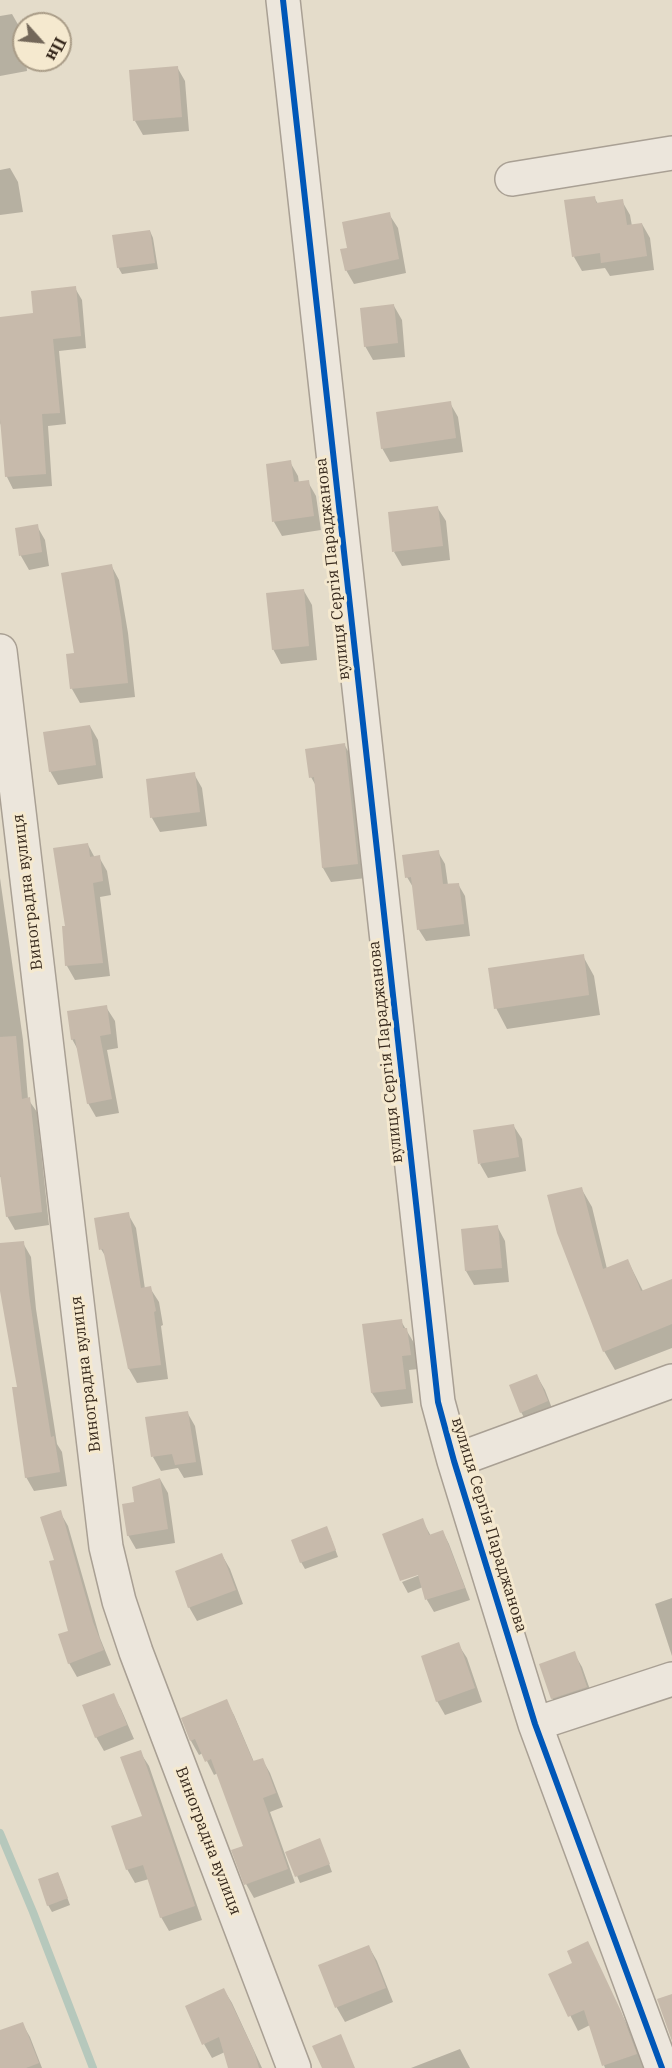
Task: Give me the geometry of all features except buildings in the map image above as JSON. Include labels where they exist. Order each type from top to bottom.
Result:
[{"type":"street","name":"вулиця Сергія Параджанова","points":[[283,0],[438,1402],[535,1724],[662,2068]]},
{"type":"street","points":[[513,179],[672,153]]},
{"type":"street","name":"Виноградна вулиця","points":[[0,651],[106,1547],[119,1601],[136,1652],[294,2068]]},
{"type":"street","points":[[454,1461],[672,1381]]},
{"type":"street","points":[[535,1724],[672,1679]]},
{"type":"waterway","points":[[0,1833],[93,2068]]},
{"type":"cycle path","points":[[283,0],[438,1402],[535,1724],[662,2068]]}]
